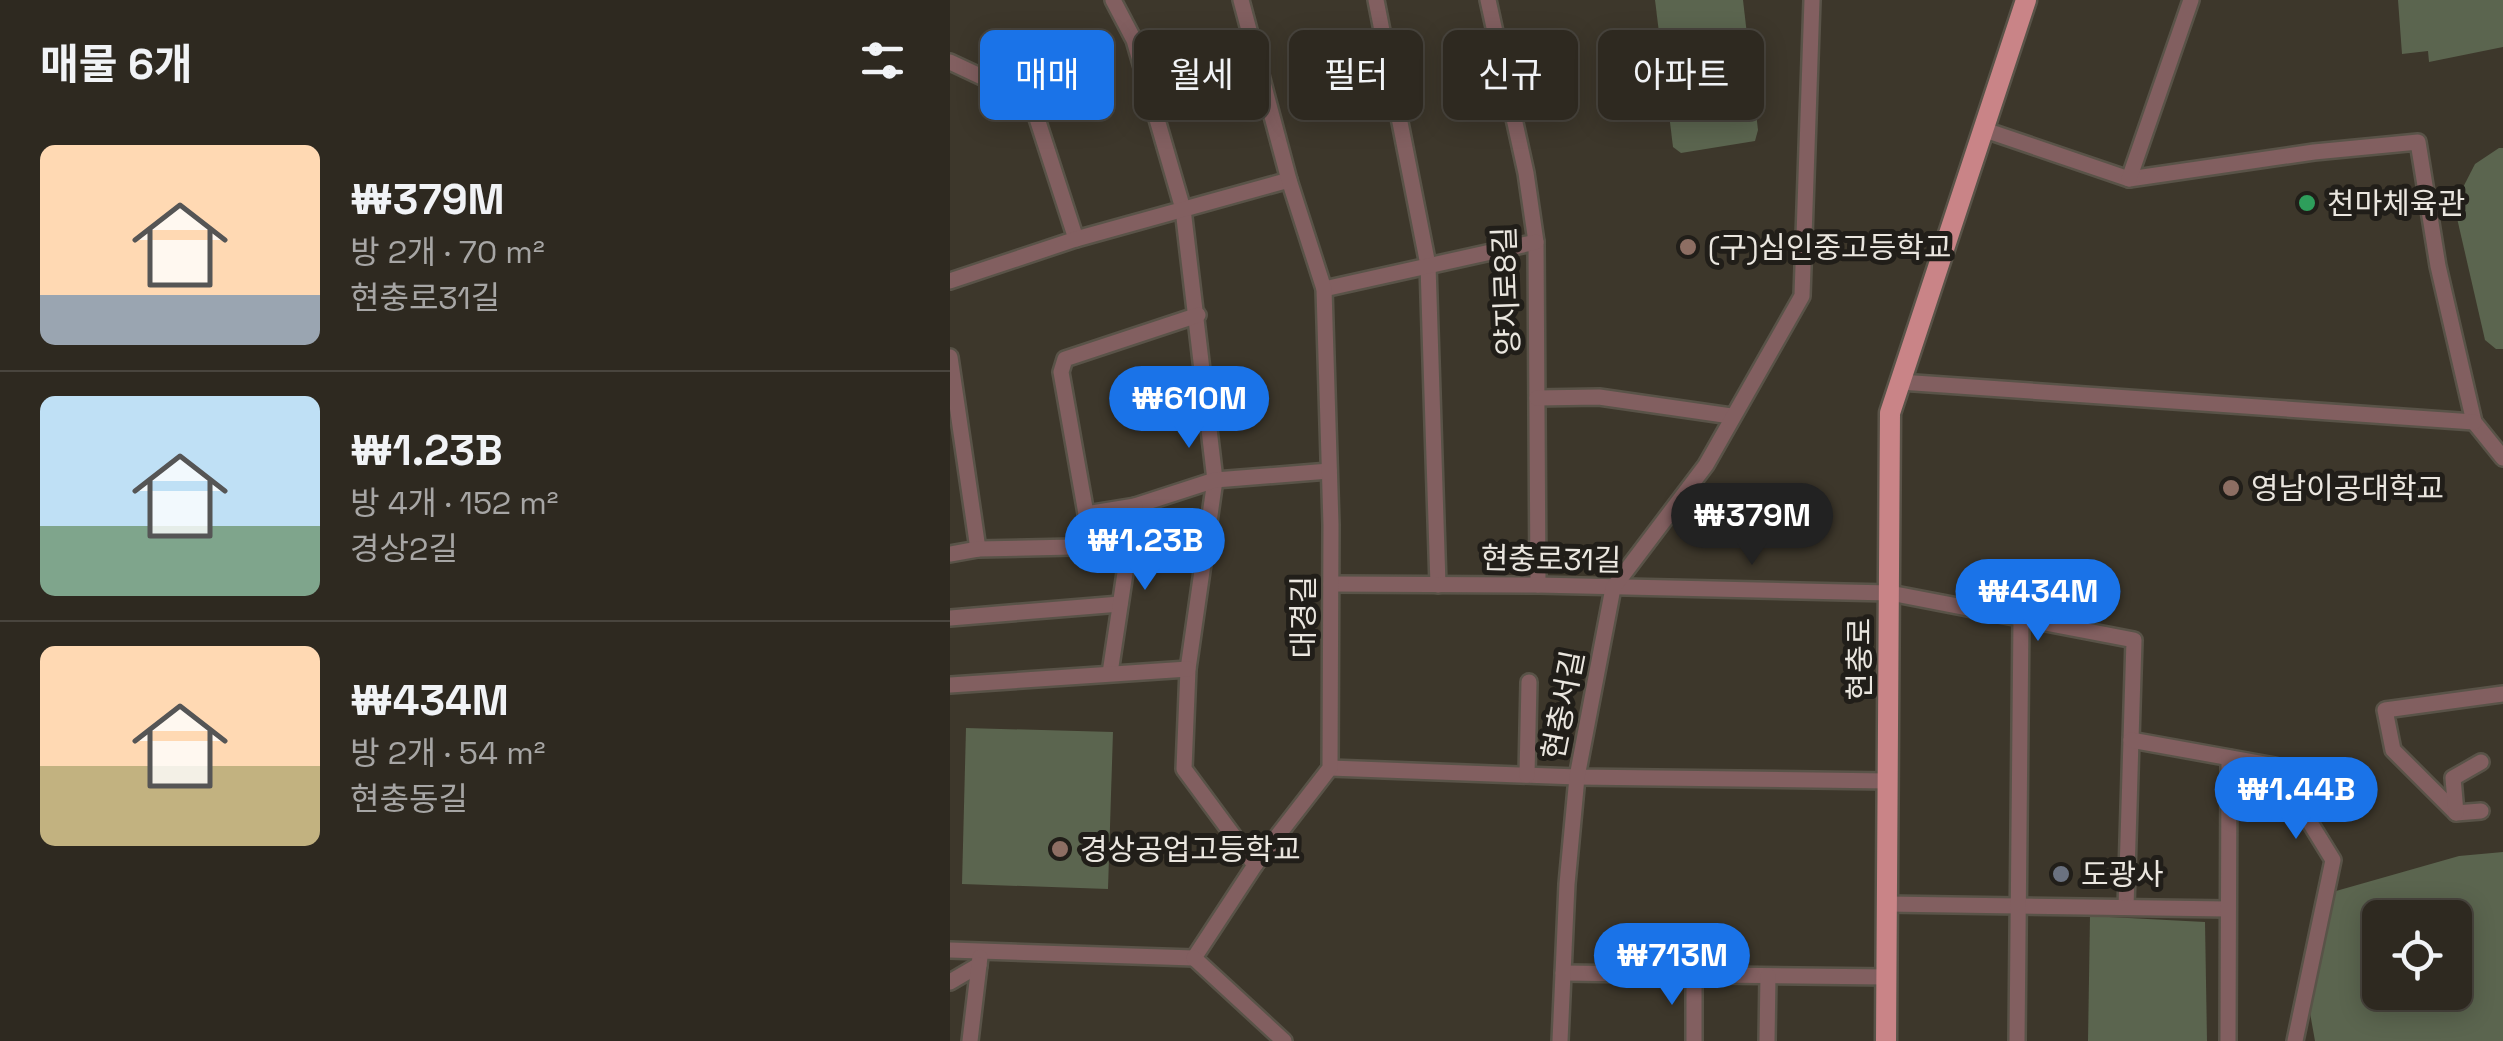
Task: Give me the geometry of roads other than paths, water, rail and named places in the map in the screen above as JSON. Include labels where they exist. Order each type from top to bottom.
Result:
[{"type":"main road","name":"현충로","points":[[1886,1041],[1890,413],[2026,0]]},
{"type":"street","points":[[1113,0],[1134,40],[1183,210],[1215,480],[1188,669],[1184,769],[1255,864]]},
{"type":"street","name":"대경길","points":[[1242,0],[1324,289],[1331,584],[1330,768]]},
{"type":"street","points":[[1376,0],[1428,265],[1438,584]]},
{"type":"street","name":"양지로8길","points":[[1488,0],[1526,174],[1536,242],[1538,585]]},
{"type":"street","name":"현충서길","points":[[1560,1041],[1567,884],[1578,777],[1613,588],[1706,466],[1802,296],[1812,0]]},
{"type":"street","points":[[2129,179],[2191,0]]},
{"type":"street","points":[[950,62],[1030,100],[1076,238]]},
{"type":"street","points":[[1984,130],[2129,179],[2314,152],[2418,142],[2438,266],[2474,422],[2503,458]]},
{"type":"street","points":[[950,281],[1076,238],[1290,180]]},
{"type":"street","points":[[1324,289],[1536,242]]},
{"type":"street","points":[[950,554],[978,549],[1073,547],[1084,539],[1088,525],[1061,372],[1065,359],[1198,315]]},
{"type":"street","points":[[950,357],[978,549]]},
{"type":"street","points":[[1900,382],[2474,422]]},
{"type":"street","points":[[1536,398],[1599,398],[1731,416]]},
{"type":"street","points":[[1086,514],[1135,506],[1215,480],[1329,471]]},
{"type":"street","points":[[1110,672],[1135,506]]},
{"type":"street","name":"현충로31길","points":[[1331,584],[1890,594],[2134,640],[2130,740]]},
{"type":"street","points":[[950,618],[1120,604]]},
{"type":"street","points":[[2017,1041],[2021,618]]},
{"type":"street","points":[[950,684],[1188,669]]},
{"type":"street","points":[[1528,682],[1528,775]]},
{"type":"street","points":[[2481,811],[2456,813],[2393,750],[2385,710],[2503,694]]},
{"type":"street","points":[[2126,907],[2130,740],[2275,766],[2334,860],[2295,1041]]},
{"type":"street","points":[[2228,1041],[2229,758]]},
{"type":"street","points":[[2456,813],[2452,778],[2481,762]]},
{"type":"street","points":[[1194,958],[1255,864],[1330,768],[1578,777],[1888,781]]},
{"type":"street","points":[[1888,904],[2228,908]]},
{"type":"street","points":[[950,950],[980,958],[1194,958],[1284,1041]]},
{"type":"street","points":[[950,982],[980,958]]},
{"type":"street","points":[[970,1041],[980,958]]},
{"type":"street","points":[[1562,974],[1887,977]]},
{"type":"street","points":[[1694,975],[1694,1041]]},
{"type":"street","points":[[1768,976],[1768,1041]]},
{"type":"place","name":"천마체육관","points":[[2307,203]]},
{"type":"place","name":"(구)심인중고등학교","points":[[1688,247]]},
{"type":"place","name":"영남이공대학교","points":[[2231,488]]},
{"type":"place","name":"경상공업고등학교","points":[[1060,849]]},
{"type":"place","name":"도광사","points":[[2061,874]]}]
